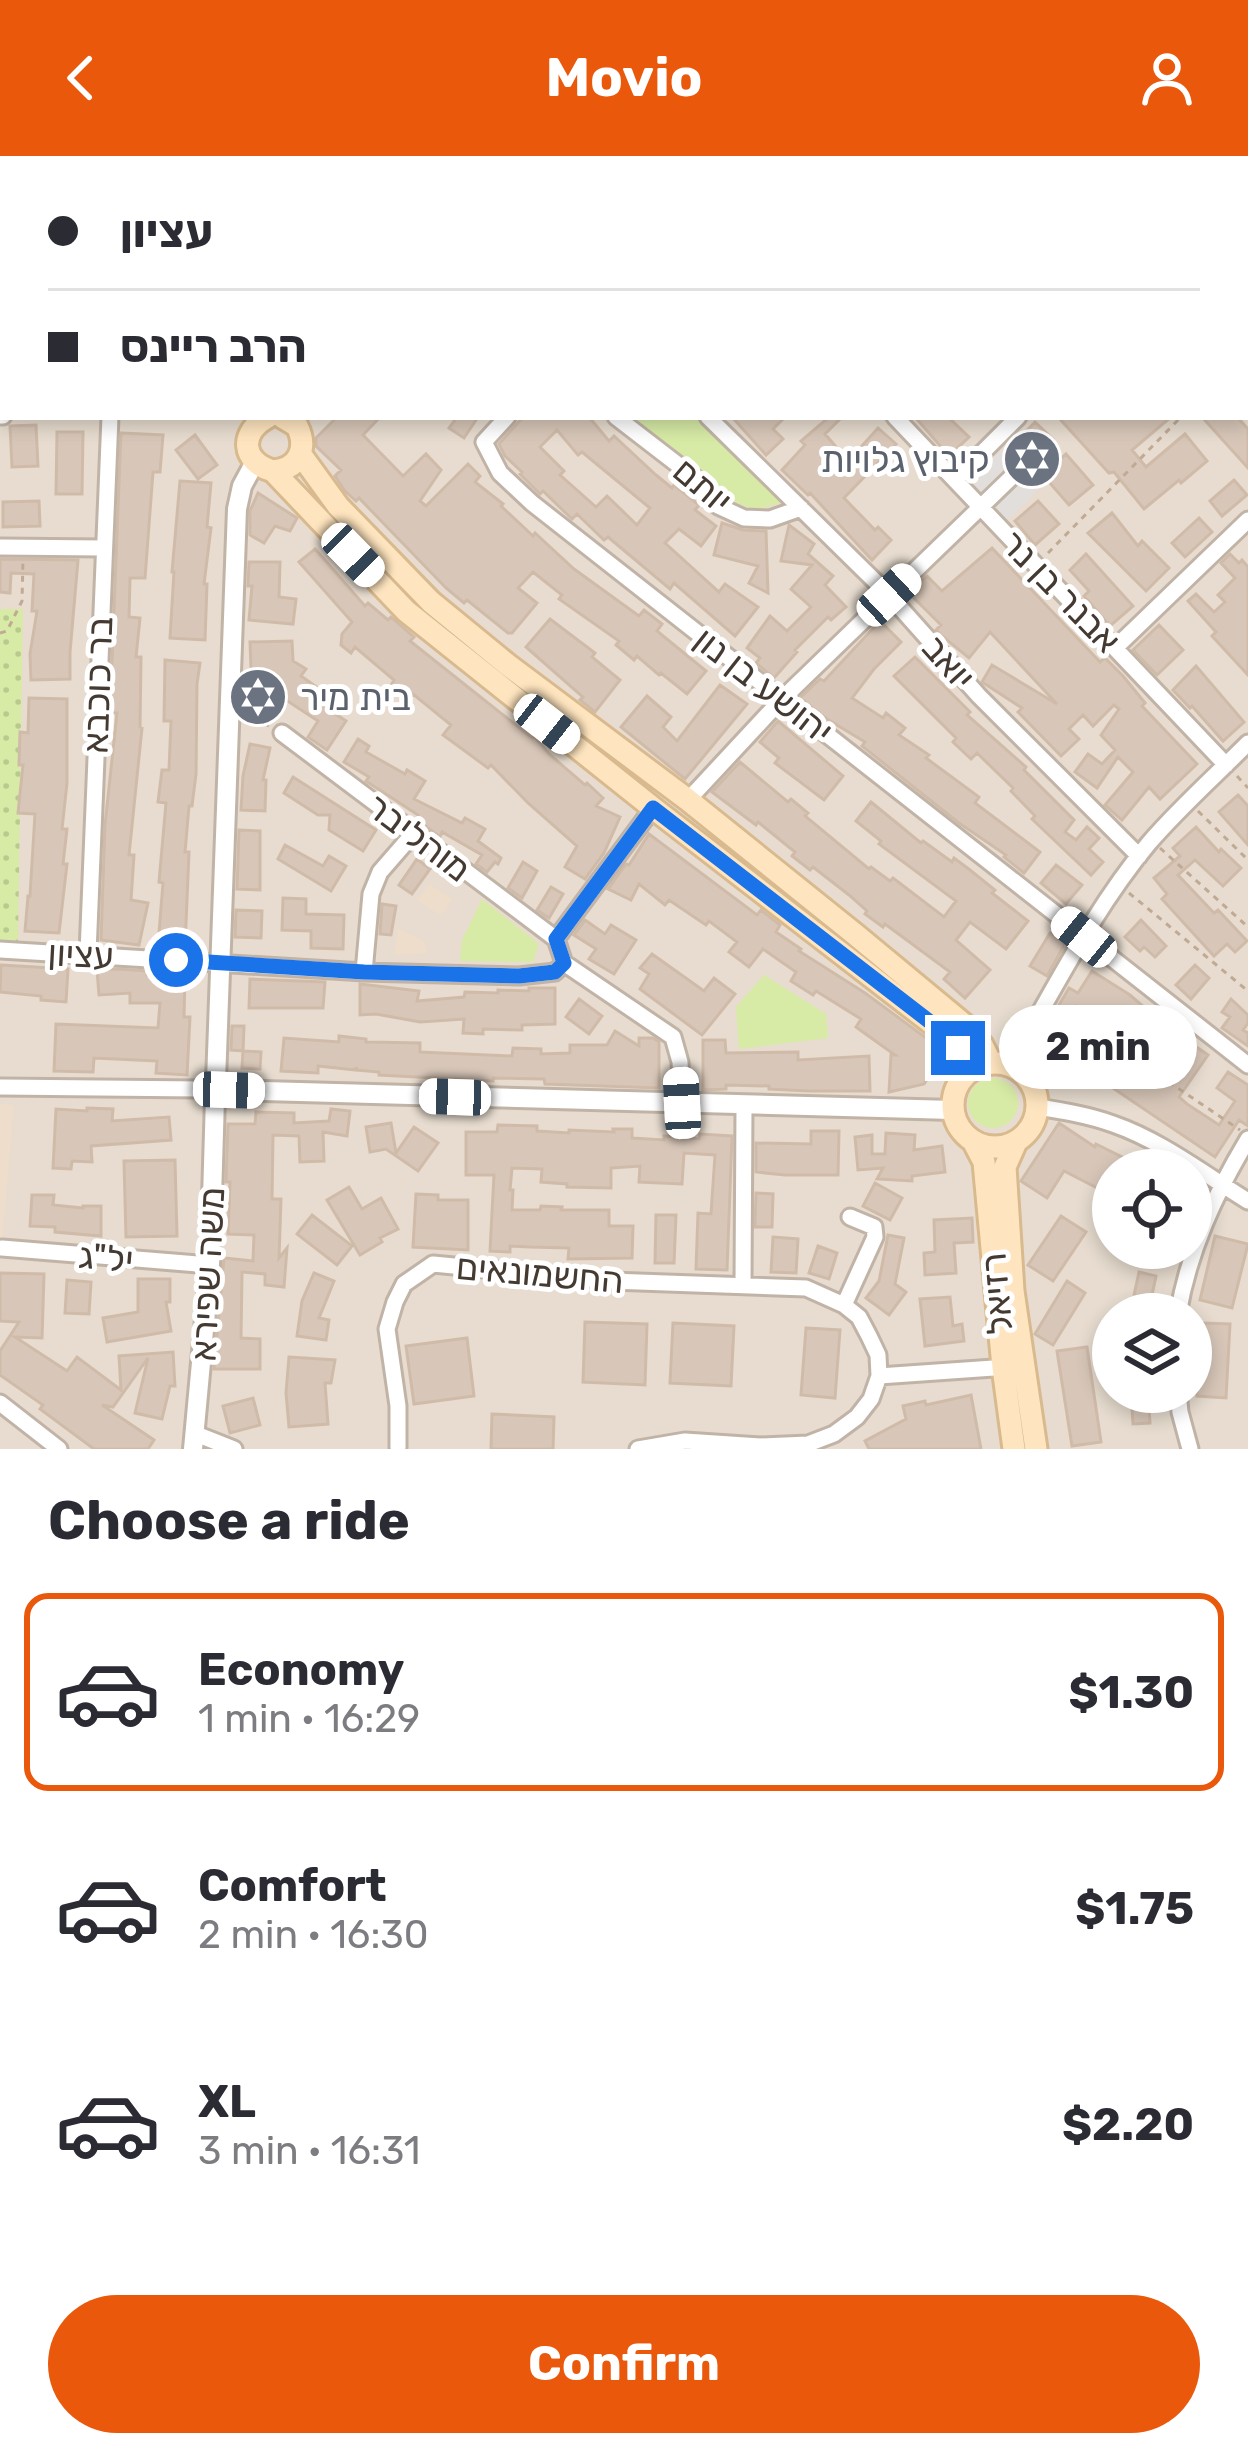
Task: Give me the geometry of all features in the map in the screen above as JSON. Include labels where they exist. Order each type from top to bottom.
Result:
[{"type":"main road","points":[[295,420],[302,436],[301,455],[338,506],[431,602],[856,934],[967,1028],[1000,1064],[1022,1072],[1037,1107],[1034,1121],[1016,1142],[994,1148],[973,1142],[956,1123],[952,1110],[958,1083],[968,1072],[1000,1064]]},
{"type":"main road","points":[[254,422],[248,440],[250,454],[406,611],[947,1035],[968,1072]]},
{"type":"main road","points":[[264,467],[291,466],[301,455]]},
{"type":"main road","name":"רזיאל","points":[[973,1142],[984,1162],[1014,1366],[1036,1449]]},
{"type":"main road","name":"רזיאל","points":[[1014,1449],[1013,1291],[1004,1167],[1016,1142]]},
{"type":"street","name":"בר כוכבא","points":[[88,953],[110,420]]},
{"type":"street","name":"יהושע בן נון","points":[[504,420],[484,442],[500,472],[532,503],[1248,1065]]},
{"type":"street","name":"יותם","points":[[620,420],[699,481],[718,506],[744,518],[770,519],[801,508]]},
{"type":"street","name":"יואב","points":[[711,420],[889,595],[979,696],[1139,856]]},
{"type":"street","name":"אבנר בן נר","points":[[898,420],[1226,765]]},
{"type":"street","points":[[955,480],[1015,420]]},
{"type":"street","name":"משה שפירא","points":[[197,1444],[209,1265],[237,509],[242,486],[264,467]]},
{"type":"street","points":[[688,800],[781,700],[1020,470]]},
{"type":"street","points":[[1115,648],[1248,520]]},
{"type":"street","points":[[0,547],[102,548]]},
{"type":"street","name":"מוהליבר","points":[[282,734],[556,939]]},
{"type":"street","points":[[1000,1064],[1048,1000],[1139,856],[1248,743]]},
{"type":"street","points":[[653,808],[556,939],[564,963],[673,1036],[682,1103]]},
{"type":"street","points":[[364,972],[371,894],[380,872],[413,834]]},
{"type":"street","name":"עציון","points":[[0,950],[364,972],[519,976],[555,972],[564,963]]},
{"type":"street","points":[[0,1087],[952,1110]]},
{"type":"street","points":[[743,1284],[744,1106]]},
{"type":"street","points":[[1037,1107],[1116,1125],[1174,1154],[1248,1201]]},
{"type":"street","points":[[1183,1293],[1191,1258],[1221,1184],[1248,1138]]},
{"type":"street","points":[[638,1449],[686,1442],[760,1448],[808,1444],[833,1435],[856,1417],[871,1399],[879,1376],[878,1355],[859,1317],[844,1305],[875,1237],[874,1227],[850,1217]]},
{"type":"street","name":"יל\"ג","points":[[2,1248],[209,1265]]},
{"type":"street","name":"החשמונאים","points":[[397,1448],[398,1406],[387,1329],[404,1284],[433,1264],[611,1281],[806,1288],[844,1305]]},
{"type":"street","points":[[879,1376],[1014,1366]]},
{"type":"street","points":[[0,1402],[59,1449]]},
{"type":"street","points":[[1180,1413],[1190,1449]]},
{"type":"street","points":[[197,1444],[233,1449]]},
{"type":"path","points":[[1036,565],[1178,420]]},
{"type":"path","points":[[0,633],[8,632],[22,601],[23,547]]},
{"type":"path","points":[[228,703],[282,734]]},
{"type":"path","points":[[1226,765],[1248,788]]},
{"type":"path","points":[[1189,802],[1248,860]]},
{"type":"path","points":[[1151,841],[1248,927]]},
{"type":"path","points":[[1118,884],[1248,992]]},
{"type":"path","points":[[1048,1000],[1248,1138]]},
{"type":"shaded area","points":[[0,420],[1248,420],[1248,1449],[0,1449]]},
{"type":"shaded area","points":[[1001,450],[1039,489],[1005,522],[967,483]]},
{"type":"shaded area","points":[[429,884],[452,899],[441,916],[417,900]]},
{"type":"shaded area","points":[[398,928],[424,941],[427,953],[394,955]]},
{"type":"shaded area","points":[[0,1104],[14,1105],[2,1246],[0,1246]]},
{"type":"green space","points":[[631,420],[697,420],[781,503],[755,510],[725,498]]},
{"type":"green space","points":[[0,609],[23,609],[18,941],[0,941]]},
{"type":"green space","points":[[482,899],[539,944],[533,962],[460,961],[462,940]]},
{"type":"green space","points":[[764,975],[826,1014],[828,1038],[739,1049],[736,1007]]},
{"type":"green space","points":[[993,1078],[1011,1085],[1018,1103],[1011,1121],[993,1128],[975,1121],[968,1103],[975,1085]]},
{"type":"building","points":[[334,420],[377,420],[363,435],[403,476],[426,454],[441,470],[420,501],[426,506],[468,464],[480,476],[475,482],[533,536],[535,533],[574,569],[639,616],[644,610],[662,624],[657,631],[706,671],[687,694],[637,656],[634,660],[616,645],[619,641],[559,599],[562,595],[533,572],[518,588],[537,603],[508,633],[446,588],[359,498],[356,501],[345,491],[335,476],[341,470],[316,446],[316,438]]},
{"type":"building","points":[[455,420],[476,420],[464,438],[449,428]]},
{"type":"building","points":[[520,420],[592,420],[609,441],[614,436],[672,488],[674,485],[699,505],[695,510],[716,526],[701,546],[679,529],[665,543],[719,592],[725,584],[758,607],[735,636],[674,583],[670,589],[577,514],[572,519],[543,491],[540,494],[499,444]],"holes":[[[557,430],[578,455],[582,452],[650,508],[637,525],[607,496],[596,507],[560,475],[564,471],[540,447]]]},
{"type":"building","points":[[735,420],[782,420],[773,429],[783,439],[766,455]]},
{"type":"building","points":[[826,420],[839,420],[825,434],[843,455],[846,452],[851,458],[878,428],[896,444],[844,498],[891,540],[872,560],[782,470],[805,445],[801,441]]},
{"type":"building","points":[[918,420],[951,420],[969,437],[949,456]]},
{"type":"building","points":[[1061,420],[1167,420],[1132,450],[1146,467],[1185,434],[1207,461],[1144,509],[1114,472],[1109,473]]},
{"type":"building","points":[[1205,420],[1240,420],[1248,429],[1248,468]]},
{"type":"building","points":[[1035,422],[1053,439],[1030,463],[1012,446]]},
{"type":"building","points":[[36,425],[38,466],[12,467],[10,426]]},
{"type":"building","points":[[57,432],[83,432],[82,494],[56,494]]},
{"type":"building","points":[[121,433],[163,435],[160,472],[153,472],[145,578],[130,578],[129,617],[140,618],[136,657],[141,657],[142,728],[129,855],[134,855],[131,900],[148,903],[139,945],[101,940],[105,825],[117,713],[110,713]]},
{"type":"building","points":[[195,435],[217,465],[198,479],[176,450]]},
{"type":"building","points":[[1066,454],[1093,485],[1069,505],[1043,475]]},
{"type":"building","points":[[1234,480],[1247,495],[1222,516],[1210,501]]},
{"type":"building","points":[[180,481],[211,483],[205,640],[170,638]]},
{"type":"building","points":[[258,493],[297,518],[290,531],[275,526],[264,543],[250,535],[250,511]]},
{"type":"building","points":[[39,501],[40,526],[3,527],[3,502]]},
{"type":"building","points":[[1038,501],[1059,524],[1035,545],[1015,521]]},
{"type":"building","points":[[1112,513],[1138,546],[1142,541],[1169,568],[1146,591],[1088,533]]},
{"type":"building","points":[[1199,518],[1212,532],[1185,557],[1172,543]]},
{"type":"building","points":[[722,523],[766,531],[768,593],[749,583],[758,566],[714,555]]},
{"type":"building","points":[[789,525],[814,544],[808,554],[833,576],[825,585],[846,607],[831,620],[828,617],[774,678],[747,648],[770,616],[787,631],[811,607],[791,589],[812,565],[781,561]]},
{"type":"building","points":[[992,548],[1100,662],[1105,658],[1123,676],[1145,703],[1142,706],[1197,764],[1160,799],[1149,787],[1122,820],[1105,805],[1133,772],[1118,757],[1097,788],[1075,772],[1088,754],[1102,764],[1115,750],[1101,735],[1119,709],[1114,705],[1093,726],[1083,715],[1069,729],[1079,739],[1061,756],[1018,712],[1022,708],[982,682],[992,665],[1057,704],[990,632],[969,658],[936,630],[941,625],[909,593],[927,576],[942,591]]},
{"type":"building","points":[[315,549],[365,606],[368,603],[388,620],[391,617],[414,637],[410,641],[587,783],[603,798],[596,806],[620,817],[604,853],[585,879],[565,867],[577,846],[491,765],[488,768],[443,735],[451,725],[413,694],[408,700],[390,687],[394,680],[355,647],[351,653],[341,645],[342,634],[352,622],[299,562]]},
{"type":"building","points":[[1086,554],[1133,606],[1110,626],[1084,596],[1089,591],[1070,570]]},
{"type":"building","points":[[1230,554],[1248,567],[1248,675],[1188,601],[1196,594],[1214,612],[1225,602],[1218,595],[1235,578],[1221,563]]},
{"type":"building","points":[[0,559],[78,560],[70,679],[31,680],[37,611],[32,611],[34,574],[11,573],[10,593],[0,592]]},
{"type":"building","points":[[249,562],[280,562],[279,597],[296,599],[293,624],[249,620]]},
{"type":"building","points":[[550,619],[595,653],[592,657],[620,680],[595,712],[526,647]]},
{"type":"building","points":[[880,621],[901,642],[852,698],[883,718],[886,713],[905,728],[899,735],[979,797],[975,803],[1040,852],[1024,873],[862,746],[865,742],[800,698],[820,679],[824,681]]},
{"type":"building","points":[[1159,625],[1183,650],[1157,675],[1133,650]]},
{"type":"building","points":[[292,641],[293,661],[306,669],[301,676],[322,691],[316,701],[346,721],[327,750],[308,737],[318,721],[286,700],[278,711],[246,690],[250,642]]},
{"type":"building","points":[[915,657],[1074,820],[1065,832],[1076,840],[1087,827],[1099,838],[1089,849],[1103,862],[1091,875],[1032,819],[1035,816],[1013,788],[977,753],[971,759],[894,676]]},
{"type":"building","points":[[165,660],[200,663],[196,774],[185,852],[189,852],[185,947],[158,945],[166,803],[158,802],[162,770],[169,770],[171,721],[164,721]]},
{"type":"building","points":[[1196,666],[1244,722],[1223,741],[1173,690]]},
{"type":"building","points":[[720,685],[747,704],[685,779],[621,727],[647,696],[671,717],[663,727],[677,741]]},
{"type":"building","points":[[29,698],[67,699],[62,829],[67,829],[63,864],[67,864],[59,933],[25,931],[35,814],[18,813],[23,765],[19,765],[20,732],[28,733]]},
{"type":"building","points":[[778,721],[843,776],[824,800],[775,763],[779,758],[760,742]]},
{"type":"building","points":[[358,739],[369,746],[366,752],[425,781],[414,799],[485,829],[478,841],[501,858],[498,864],[487,872],[476,864],[482,855],[442,832],[440,837],[416,819],[418,815],[344,762]]},
{"type":"building","points":[[250,744],[270,748],[263,780],[265,811],[241,810]]},
{"type":"building","points":[[740,762],[808,813],[805,816],[869,869],[890,881],[893,878],[944,917],[956,901],[856,821],[871,802],[921,843],[970,870],[1028,921],[1006,949],[970,922],[956,940],[990,970],[965,998],[944,979],[950,972],[865,914],[849,895],[792,856],[795,852],[758,822],[756,825],[712,792]]},
{"type":"building","points":[[293,777],[376,830],[363,851],[329,830],[330,815],[318,815],[284,793]]},
{"type":"building","points":[[1238,795],[1248,806],[1248,845],[1219,812]]},
{"type":"building","points":[[1196,827],[1241,868],[1223,886],[1195,860],[1178,875],[1247,941],[1235,952],[1227,944],[1214,956],[1162,899],[1167,894],[1154,878],[1180,856],[1173,848]]},
{"type":"building","points":[[239,830],[260,831],[260,890],[237,889]]},
{"type":"building","points":[[649,834],[757,915],[761,910],[780,925],[776,932],[799,951],[937,1046],[944,1055],[924,1084],[889,1092],[891,1055],[895,1055],[856,1027],[861,1019],[791,981],[796,972],[763,949],[749,967],[729,952],[737,942],[709,921],[706,925],[669,900],[665,905],[639,884],[631,900],[608,889]]},
{"type":"building","points":[[285,845],[323,866],[329,856],[346,866],[331,891],[278,859]]},
{"type":"building","points":[[417,859],[430,869],[412,894],[399,885]]},
{"type":"building","points":[[523,862],[537,871],[522,898],[508,888]]},
{"type":"building","points":[[1056,865],[1082,885],[1066,904],[1041,883]]},
{"type":"building","points":[[551,887],[563,894],[549,918],[537,910]]},
{"type":"building","points":[[283,898],[306,899],[306,914],[344,915],[343,949],[311,948],[311,931],[282,930]]},
{"type":"building","points":[[382,904],[396,906],[391,935],[380,934]]},
{"type":"building","points":[[236,910],[262,911],[261,938],[235,937]]},
{"type":"building","points":[[585,920],[605,934],[611,925],[636,940],[614,974],[589,959],[596,949],[574,935]]},
{"type":"building","points":[[1141,920],[1166,946],[1155,957],[1125,937]]},
{"type":"building","points":[[1050,933],[1066,942],[1047,976],[1030,966]]},
{"type":"building","points":[[652,954],[704,991],[714,978],[735,994],[702,1035],[640,989],[649,974],[640,968]]},
{"type":"building","points":[[1,965],[68,969],[66,1002],[0,992]]},
{"type":"building","points":[[1195,965],[1209,978],[1191,999],[1176,985]]},
{"type":"building","points":[[97,970],[185,976],[184,1017],[190,1017],[187,1075],[156,1073],[157,1061],[94,1058],[93,1072],[54,1071],[56,1024],[158,1028],[160,1003],[130,1003],[130,993],[99,995]]},
{"type":"building","points":[[1092,971],[1208,1055],[1179,1097],[1219,1125],[1235,1101],[1217,1088],[1228,1072],[1248,1085],[1248,1126],[1239,1120],[1215,1157],[1212,1149],[1203,1149],[1107,1084],[1114,1072],[1101,1064],[1109,1050],[1126,1060],[1144,1033],[1119,1013],[1115,1020],[1106,1015],[1101,1023],[1076,1006],[1065,1024],[1092,1040],[1078,1065],[1051,1049],[1048,1054],[1035,1046],[1069,988],[1078,993]]},
{"type":"building","points":[[250,979],[325,982],[323,1008],[249,1008]]},
{"type":"building","points":[[360,984],[419,991],[417,1001],[464,997],[465,992],[555,988],[555,1024],[522,1025],[522,1030],[483,1029],[483,1034],[463,1033],[464,1019],[420,1022],[360,1015]]},
{"type":"building","points":[[579,999],[602,1016],[589,1034],[566,1017]]},
{"type":"building","points":[[1231,999],[1248,1015],[1243,1030],[1248,1033],[1248,1046],[1222,1028],[1230,1017],[1222,1012]]},
{"type":"building","points":[[232,1026],[244,1026],[243,1051],[231,1050]]},
{"type":"building","points":[[615,1031],[639,1046],[639,1038],[659,1042],[659,1088],[545,1084],[544,1079],[379,1075],[356,1067],[318,1066],[318,1073],[281,1071],[284,1038],[339,1042],[339,1036],[366,1042],[420,1043],[420,1052],[512,1056],[513,1048],[541,1049],[541,1054],[570,1053],[570,1045],[607,1045]]},
{"type":"building","points":[[703,1040],[725,1040],[726,1053],[798,1052],[798,1060],[869,1056],[870,1091],[726,1085],[726,1089],[703,1090]]},
{"type":"building","points":[[243,1051],[261,1052],[260,1069],[242,1068]]},
{"type":"building","points":[[56,1109],[113,1109],[112,1121],[169,1117],[171,1140],[91,1146],[92,1162],[72,1161],[71,1169],[53,1168]]},
{"type":"building","points":[[331,1109],[350,1111],[347,1136],[323,1132],[324,1161],[300,1162],[299,1136],[273,1135],[272,1199],[281,1199],[279,1258],[287,1248],[284,1287],[265,1285],[265,1274],[242,1272],[241,1338],[260,1339],[260,1369],[214,1369],[224,1258],[253,1261],[254,1235],[228,1234],[228,1124],[255,1124],[256,1112],[294,1113],[294,1123],[329,1121]]},
{"type":"building","points":[[391,1123],[396,1153],[414,1127],[438,1143],[418,1171],[386,1149],[370,1152],[366,1127]]},
{"type":"building","points":[[1059,1123],[1106,1149],[1092,1149],[1092,1185],[1064,1171],[1047,1198],[1021,1181]]},
{"type":"building","points":[[498,1125],[569,1133],[632,1129],[632,1138],[664,1140],[664,1136],[732,1136],[727,1270],[696,1269],[698,1213],[711,1214],[715,1155],[684,1153],[682,1184],[639,1182],[640,1166],[611,1168],[611,1188],[541,1182],[542,1169],[512,1168],[512,1210],[540,1210],[541,1206],[609,1210],[609,1226],[633,1226],[632,1258],[568,1259],[569,1248],[510,1246],[510,1252],[490,1251],[494,1175],[466,1175],[466,1132],[497,1132]]},
{"type":"building","points":[[811,1131],[839,1131],[838,1175],[756,1172],[756,1143],[811,1144]]},
{"type":"building","points":[[886,1133],[915,1135],[914,1150],[942,1146],[945,1172],[912,1176],[912,1181],[877,1179],[883,1168],[858,1170],[855,1137],[872,1135],[872,1154],[885,1154]]},
{"type":"building","points":[[175,1160],[177,1236],[126,1237],[124,1161]]},
{"type":"building","points":[[875,1183],[902,1198],[890,1220],[863,1206]]},
{"type":"building","points":[[349,1187],[362,1209],[381,1198],[398,1229],[360,1255],[327,1200]]},
{"type":"building","points":[[756,1193],[773,1194],[772,1227],[755,1227]]},
{"type":"building","points":[[416,1194],[468,1200],[468,1250],[413,1247]]},
{"type":"building","points":[[32,1195],[54,1195],[53,1205],[101,1206],[101,1236],[30,1226]]},
{"type":"building","points":[[312,1215],[352,1246],[337,1265],[297,1234]]},
{"type":"building","points":[[656,1215],[676,1215],[674,1263],[655,1263]]},
{"type":"building","points":[[1061,1216],[1086,1232],[1053,1281],[1028,1265]]},
{"type":"building","points":[[972,1218],[973,1242],[954,1243],[956,1273],[925,1275],[924,1253],[935,1252],[934,1220]]},
{"type":"building","points":[[888,1235],[904,1238],[895,1284],[906,1292],[889,1315],[866,1298],[879,1281]]},
{"type":"building","points":[[1215,1236],[1248,1244],[1232,1308],[1212,1303],[1212,1293],[1202,1293],[1207,1269],[1212,1269]]},
{"type":"building","points":[[773,1237],[798,1239],[796,1273],[771,1272]]},
{"type":"building","points":[[818,1246],[837,1253],[829,1279],[809,1273]]},
{"type":"building","points":[[1139,1272],[1156,1276],[1152,1293],[1134,1293]]},
{"type":"building","points":[[0,1273],[44,1274],[42,1338],[15,1337],[67,1371],[77,1357],[121,1390],[119,1356],[173,1352],[175,1386],[170,1386],[162,1419],[135,1413],[148,1358],[113,1407],[102,1405],[154,1440],[148,1449],[94,1449],[0,1375],[0,1351],[19,1322],[0,1321]]},
{"type":"building","points":[[314,1273],[334,1281],[319,1318],[329,1320],[326,1340],[297,1336],[302,1301]]},
{"type":"building","points":[[138,1279],[170,1279],[170,1302],[166,1302],[171,1331],[107,1342],[103,1318],[138,1312]]},
{"type":"building","points":[[67,1280],[91,1282],[89,1314],[65,1313]]},
{"type":"building","points":[[1067,1281],[1085,1293],[1053,1345],[1035,1334]]},
{"type":"building","points":[[950,1297],[953,1326],[962,1324],[964,1341],[925,1346],[920,1299]]},
{"type":"building","points":[[585,1322],[647,1324],[645,1385],[583,1382]]},
{"type":"building","points":[[673,1323],[734,1326],[731,1386],[670,1383]]},
{"type":"building","points":[[1212,1323],[1230,1324],[1226,1398],[1212,1397]]},
{"type":"building","points":[[806,1328],[840,1330],[835,1398],[801,1395]]},
{"type":"building","points":[[467,1338],[474,1396],[414,1404],[406,1346]]},
{"type":"building","points":[[1087,1347],[1092,1413],[1097,1413],[1101,1442],[1072,1446],[1057,1351]]},
{"type":"building","points":[[289,1357],[335,1360],[331,1383],[325,1383],[328,1424],[289,1427]]},
{"type":"building","points":[[971,1395],[981,1449],[869,1449],[865,1441],[906,1419],[903,1406]]},
{"type":"building","points":[[253,1398],[260,1425],[230,1433],[223,1406]]},
{"type":"building","points":[[1132,1413],[1149,1413],[1150,1423],[1133,1424]]},
{"type":"building","points":[[492,1414],[554,1417],[553,1449],[491,1449]]},
{"type":"place","name":"קיבוץ גלויות","points":[[1032,459]]},
{"type":"place","name":"בית מיר","points":[[258,697]]},
{"type":"route","points":[[176,960],[364,972],[519,976],[555,972],[564,963],[556,939],[653,808],[958,1048]]}]
